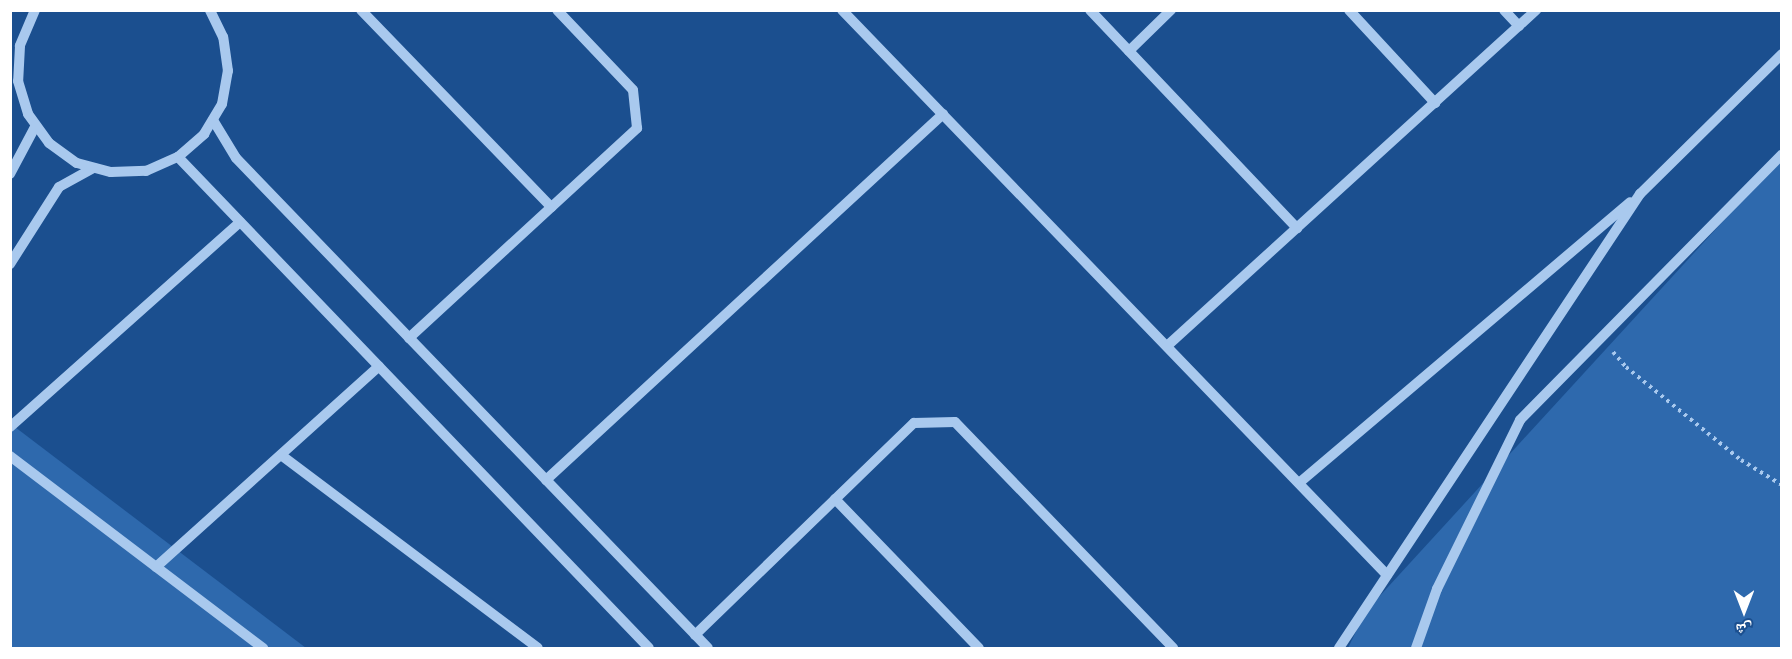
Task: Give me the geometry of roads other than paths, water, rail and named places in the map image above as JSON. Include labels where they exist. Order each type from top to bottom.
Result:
[{"type":"street","points":[[33,12],[20,46],[18,81],[28,114],[49,143],[77,163],[111,172],[146,171],[178,157],[204,134],[213,120],[222,104],[228,71],[223,37],[210,10]]},
{"type":"street","points":[[361,10],[551,207]]},
{"type":"street","points":[[409,338],[636,128],[633,90],[557,10]]},
{"type":"street","points":[[843,10],[1388,575]]},
{"type":"street","points":[[1090,10],[1297,228]]},
{"type":"street","points":[[1129,51],[1171,10]]},
{"type":"street","points":[[1349,10],[1435,103]]},
{"type":"street","points":[[1504,10],[1519,26]]},
{"type":"street","points":[[1167,346],[1536,10]]},
{"type":"street","points":[[1299,483],[1640,194],[1782,54]]},
{"type":"street","points":[[546,480],[943,114]]},
{"type":"street","points":[[213,120],[236,158],[708,648]]},
{"type":"street","points":[[10,174],[36,125]]},
{"type":"street","points":[[1416,648],[1437,589],[1520,420],[1782,154]]},
{"type":"street","points":[[178,157],[649,648]]},
{"type":"street","points":[[10,264],[59,187],[93,168]]},
{"type":"street","points":[[1339,648],[1640,194]]},
{"type":"street","points":[[10,427],[240,222]]},
{"type":"street","points":[[156,567],[379,366]]},
{"type":"street","points":[[695,635],[914,423],[955,422],[1173,648]]},
{"type":"street","points":[[280,455],[538,648]]},
{"type":"street","points":[[10,456],[263,648]]},
{"type":"street","points":[[835,499],[979,648]]}]
